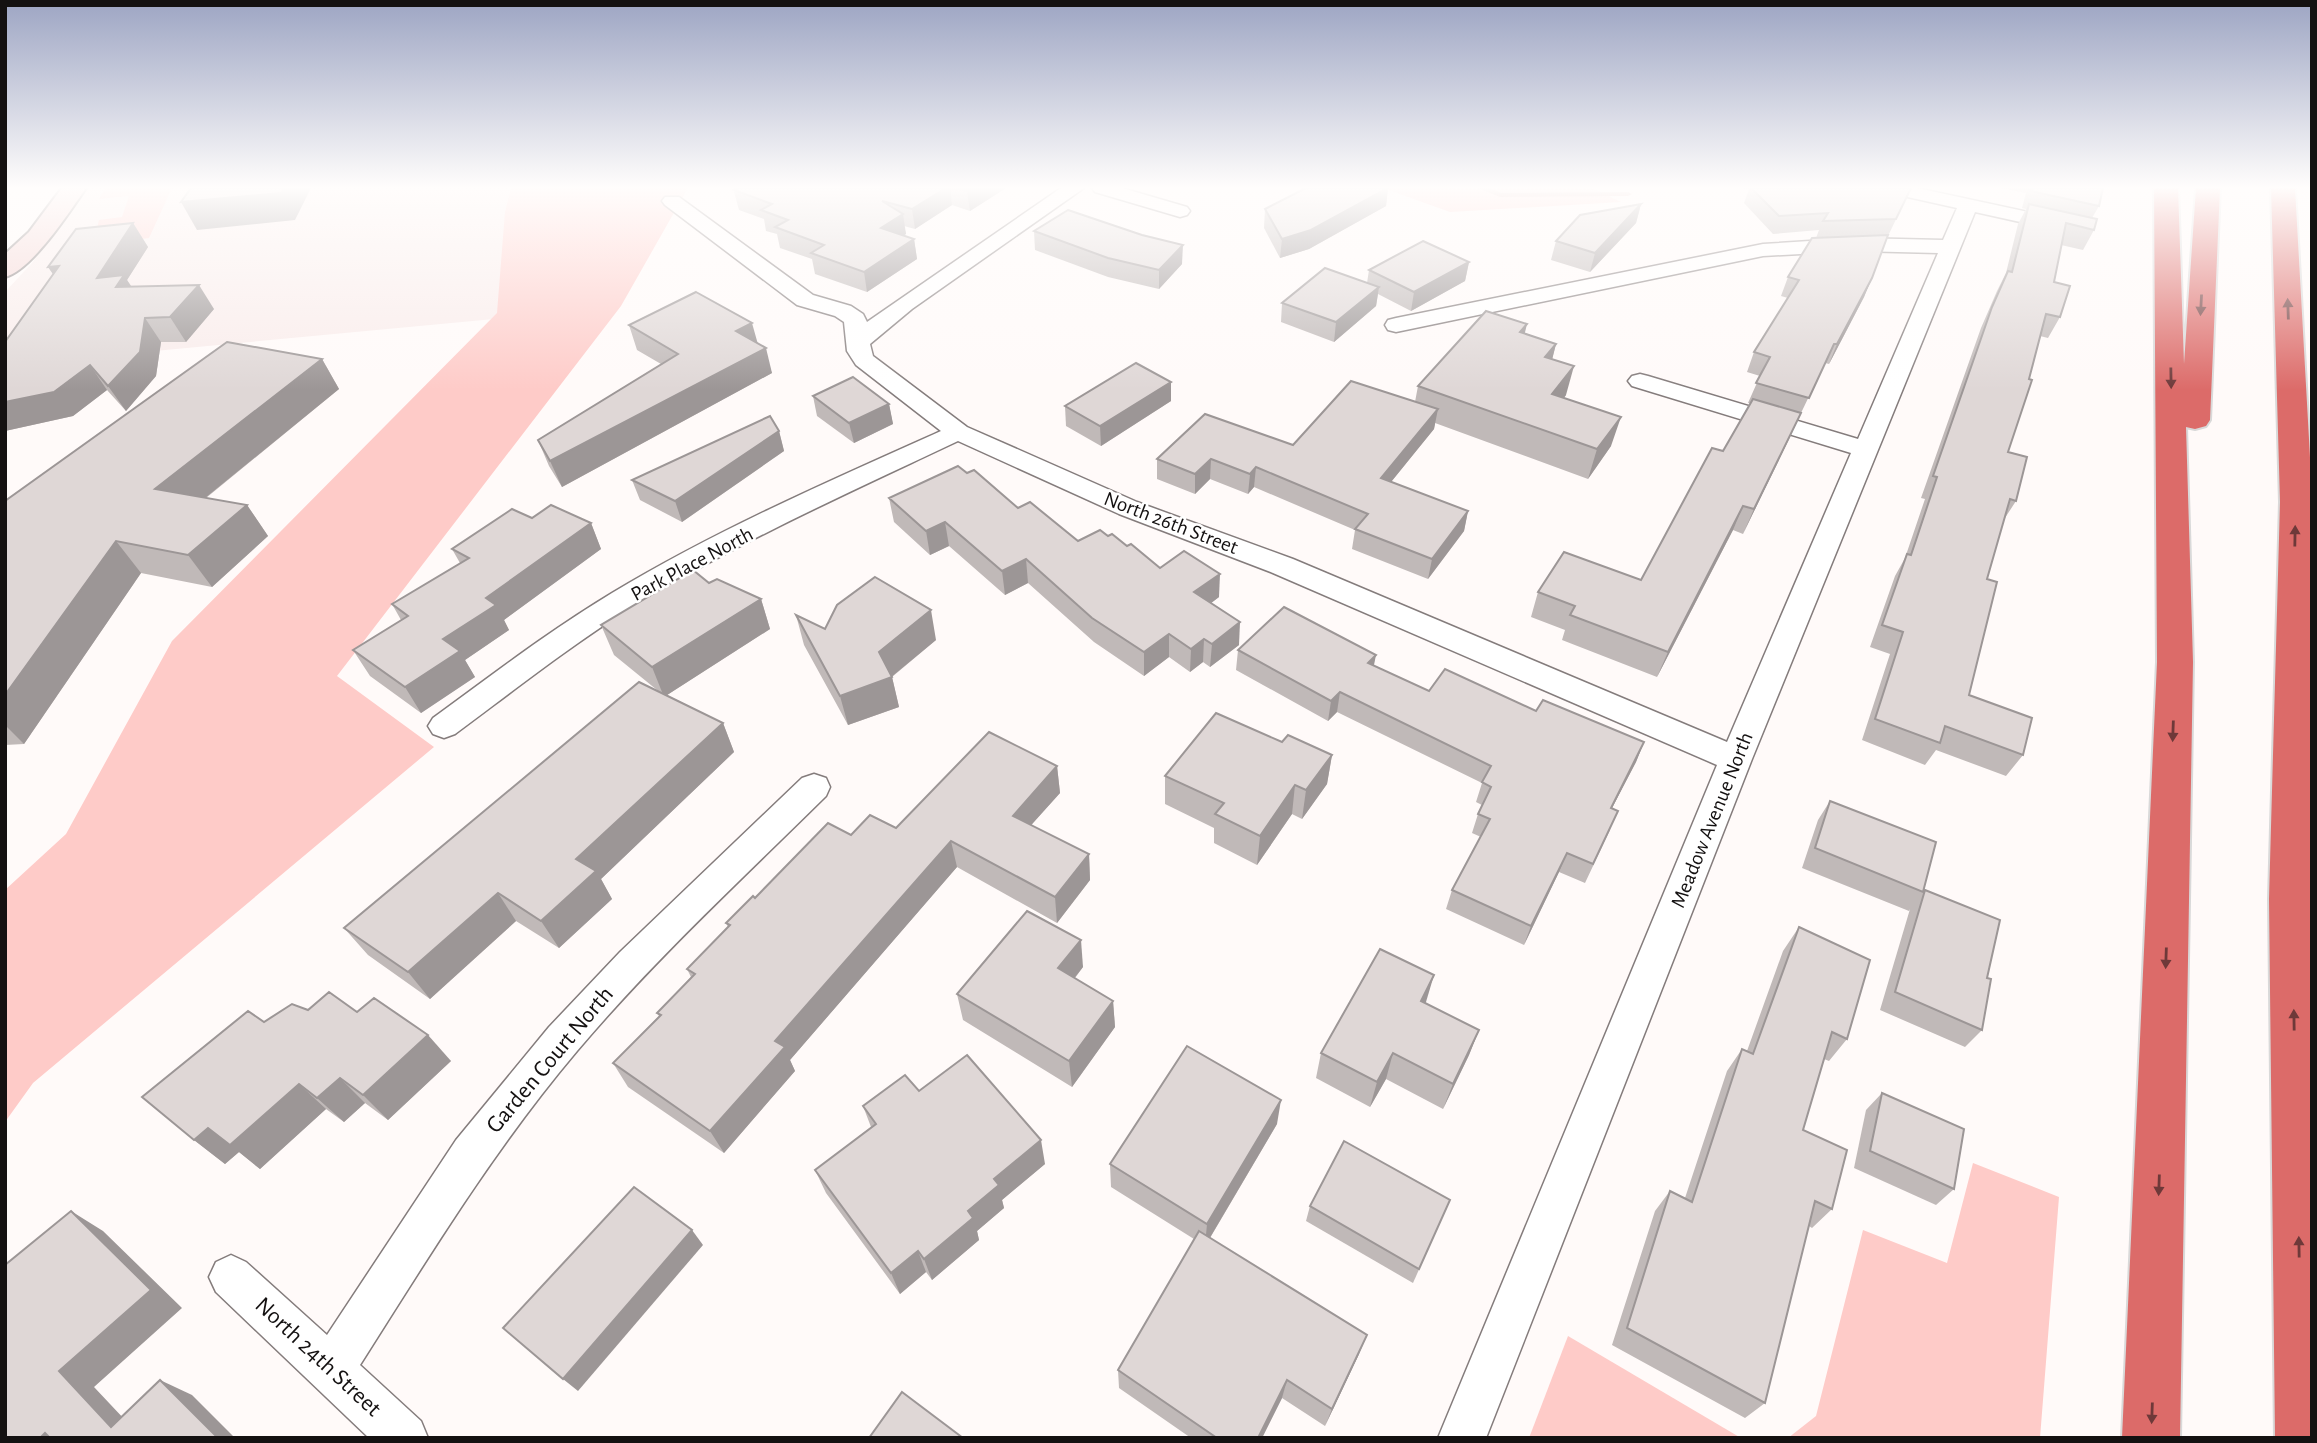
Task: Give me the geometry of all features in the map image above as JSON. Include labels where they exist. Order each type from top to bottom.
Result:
[{"type":"highway","points":[[2151,1438],[2175,662],[2167,255]]},
{"type":"highway","points":[[2175,662],[2194,434],[2203,255]]},
{"type":"highway","points":[[2286,255],[2296,502],[2291,898],[2304,1438]]},
{"type":"highway","points":[[2291,898],[2312,576]]},
{"type":"street","points":[[5,269],[19,255]]},
{"type":"street","name":"North 26th Street","points":[[745,255],[805,300],[844,311],[855,319],[859,351],[864,360],[958,432],[1128,508],[1283,566],[1736,760]]},
{"type":"street","points":[[859,342],[867,332],[904,304],[975,255]]},
{"type":"street","points":[[1396,325],[1737,255]]},
{"type":"street","name":"Meadow Avenue North","points":[[1462,1438],[1736,760],[1947,255]]},
{"type":"street","points":[[1640,381],[1865,449]]},
{"type":"street","name":"Park Place North","points":[[444,726],[576,629],[627,598],[819,496],[958,432]]},
{"type":"street","name":"Garden Court North","points":[[331,1369],[471,1154],[563,1039],[633,962],[814,787]]},
{"type":"street","name":"North 24th Street","points":[[231,1277],[404,1438]]},
{"type":"shaded area","points":[[38,255],[535,255],[494,319],[5,365],[5,292]]},
{"type":"shaded area","points":[[502,255],[650,255],[621,306],[337,676],[434,747],[33,1083],[5,1122],[5,890],[66,834],[172,641],[497,313]]},
{"type":"shaded area","points":[[1973,1163],[2059,1197],[2040,1438],[1788,1438],[1816,1416],[1863,1230],[1947,1263]]},
{"type":"shaded area","points":[[1568,1336],[1741,1438],[1529,1438]]},
{"type":"building","points":[[57,255],[112,255],[97,278],[124,275],[116,287],[199,285],[170,317],[145,318],[140,352],[108,386],[90,365],[54,392],[5,402],[5,342],[59,266],[48,267]]},
{"type":"building","points":[[818,255],[889,255],[864,272]]},
{"type":"building","points":[[1101,255],[1173,255],[1159,270]]},
{"type":"building","points":[[1396,255],[1454,255],[1469,262],[1414,292],[1369,270]]},
{"type":"building","points":[[1801,255],[1880,255],[1872,278],[1837,344],[1834,344],[1809,398],[1756,383],[1770,357],[1754,352],[1799,280],[1788,277]]},
{"type":"building","points":[[2016,255],[2059,255],[2054,282],[2070,286],[2060,317],[2046,314],[2029,379],[2032,380],[2008,452],[2027,457],[2016,501],[2010,499],[1987,579],[1997,582],[1969,695],[2032,718],[2023,755],[1945,726],[1940,743],[1875,719],[1903,632],[1882,625],[1907,554],[1911,555],[1937,477],[1933,476],[1992,307],[2008,271],[2012,272]]},
{"type":"building","points":[[1325,268],[1379,287],[1336,322],[1282,303]]},
{"type":"building","points":[[696,292],[752,323],[736,331],[766,348],[550,461],[538,440],[678,354],[629,325]]},
{"type":"building","points":[[1486,311],[1527,324],[1520,332],[1556,344],[1545,357],[1574,366],[1552,394],[1621,417],[1597,449],[1418,386]]},
{"type":"building","points":[[227,342],[322,359],[155,489],[247,505],[188,555],[116,541],[5,695],[5,501]]},
{"type":"building","points":[[1136,363],[1171,382],[1100,426],[1065,406]]},
{"type":"building","points":[[853,377],[889,404],[849,423],[813,396]]},
{"type":"building","points":[[1351,381],[1438,409],[1381,478],[1468,511],[1432,559],[1355,529],[1368,514],[1256,467],[1250,474],[1211,459],[1195,474],[1157,459],[1205,414],[1293,445]]},
{"type":"building","points":[[1753,399],[1801,413],[1754,509],[1743,506],[1668,652],[1570,615],[1575,606],[1538,592],[1564,552],[1641,580],[1712,448],[1723,451]]},
{"type":"building","points":[[770,416],[779,431],[675,501],[632,480]]},
{"type":"building","points":[[958,466],[967,473],[974,470],[1018,508],[1030,502],[1078,541],[1100,530],[1108,536],[1112,534],[1127,546],[1131,544],[1160,568],[1184,551],[1220,574],[1194,592],[1240,622],[1212,644],[1204,639],[1191,649],[1169,634],[1144,652],[1092,618],[1026,559],[1002,571],[945,522],[926,531],[889,498]]},
{"type":"building","points":[[551,505],[591,523],[486,598],[496,605],[443,639],[460,651],[405,687],[353,650],[408,616],[392,604],[469,558],[452,549],[512,509],[532,518]]},
{"type":"building","points":[[693,570],[709,583],[717,579],[761,599],[652,667],[601,625]]},
{"type":"building","points":[[875,577],[931,610],[879,652],[892,677],[840,696],[796,615],[825,629],[837,605]]},
{"type":"building","points":[[1284,607],[1376,655],[1368,663],[1429,691],[1445,669],[1536,711],[1543,700],[1644,742],[1611,808],[1618,811],[1593,864],[1567,853],[1531,926],[1452,890],[1490,819],[1478,814],[1491,787],[1482,782],[1491,766],[1340,692],[1331,701],[1238,650]]},
{"type":"building","points":[[639,682],[723,723],[576,859],[596,871],[541,921],[498,893],[408,972],[344,928]]},
{"type":"building","points":[[1216,713],[1282,742],[1288,735],[1332,755],[1306,790],[1295,785],[1260,836],[1215,814],[1224,803],[1165,776]]},
{"type":"building","points":[[989,732],[1057,766],[1013,816],[1089,854],[1055,897],[951,841],[775,1041],[785,1047],[710,1131],[613,1063],[661,1015],[657,1013],[695,974],[687,969],[730,925],[726,923],[753,896],[755,898],[828,823],[851,835],[870,815],[896,828]]},
{"type":"building","points":[[1830,801],[1936,842],[1923,892],[1815,848]]},
{"type":"building","points":[[1925,890],[2000,920],[1987,978],[1991,979],[1982,1030],[1895,992]]},
{"type":"building","points":[[1027,911],[1081,940],[1058,968],[1113,1001],[1069,1061],[957,994]]},
{"type":"building","points":[[1799,927],[1870,960],[1847,1039],[1832,1032],[1803,1130],[1847,1150],[1832,1209],[1815,1201],[1765,1403],[1627,1328],[1670,1191],[1692,1202],[1742,1049],[1753,1054]]},
{"type":"building","points":[[1380,949],[1434,975],[1421,1001],[1479,1030],[1453,1084],[1393,1053],[1377,1082],[1321,1053]]},
{"type":"building","points":[[329,992],[357,1012],[374,998],[428,1035],[363,1095],[340,1078],[317,1098],[299,1084],[230,1145],[208,1128],[194,1140],[142,1097],[248,1011],[264,1022],[292,1004],[308,1010]]},
{"type":"building","points":[[1187,1046],[1281,1100],[1207,1224],[1110,1164]]},
{"type":"building","points":[[967,1055],[1041,1140],[994,1179],[999,1185],[968,1211],[973,1218],[924,1259],[918,1251],[891,1273],[815,1170],[876,1124],[863,1106],[905,1075],[919,1091]]},
{"type":"building","points":[[1882,1093],[1964,1129],[1954,1189],[1870,1151]]},
{"type":"building","points":[[1344,1141],[1450,1200],[1419,1269],[1310,1206]]},
{"type":"building","points":[[634,1187],[692,1230],[563,1379],[503,1328]]},
{"type":"building","points":[[71,1211],[151,1290],[59,1371],[111,1427],[160,1380],[218,1438],[50,1438],[45,1433],[40,1438],[5,1438],[5,1265]]},
{"type":"building","points":[[1199,1231],[1367,1335],[1332,1409],[1287,1380],[1258,1438],[1217,1438],[1118,1370]]},
{"type":"building","points":[[902,1392],[963,1438],[869,1438]]}]
